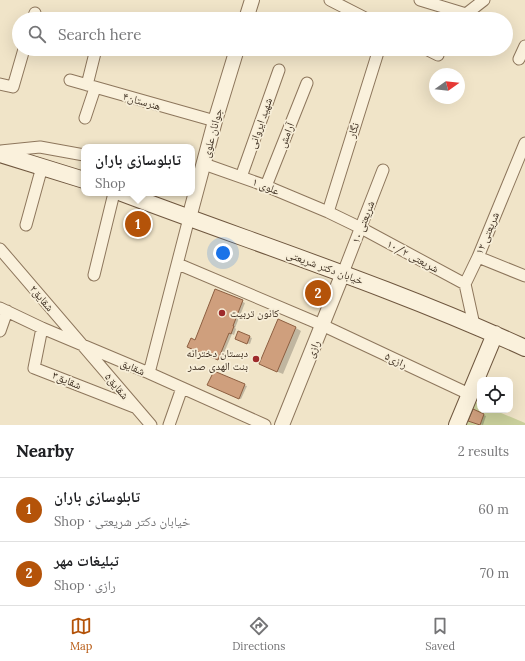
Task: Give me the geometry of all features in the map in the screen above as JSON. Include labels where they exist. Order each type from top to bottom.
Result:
[{"type":"main road","points":[[0,154],[81,179]]},
{"type":"main road","name":"خیابان دکتر شریعتی","points":[[130,196],[343,274],[495,334],[525,348]]},
{"type":"main road","points":[[457,425],[495,334]]},
{"type":"street","points":[[251,12],[252,0]]},
{"type":"street","points":[[330,0],[353,12]]},
{"type":"street","points":[[420,0],[459,12]]},
{"type":"street","points":[[469,12],[484,0]]},
{"type":"street","points":[[519,59],[525,46]]},
{"type":"street","points":[[0,84],[13,87],[22,56]]},
{"type":"street","points":[[85,118],[95,56]]},
{"type":"street","name":"جوانان علوی","points":[[195,190],[199,172],[235,56]]},
{"type":"street","name":"نگار","points":[[328,212],[377,56]]},
{"type":"street","name":"شهید ایروانی","points":[[241,177],[279,70]]},
{"type":"street","name":"هنرستان۴","points":[[70,80],[215,121]]},
{"type":"street","name":"آرامش","points":[[266,186],[307,83]]},
{"type":"street","name":"شریعتی ۱۲","points":[[465,284],[478,257],[525,143]]},
{"type":"street","points":[[0,150],[40,147],[81,154]]},
{"type":"street","points":[[26,225],[42,167]]},
{"type":"street","name":"شریعتی ۱۰","points":[[343,274],[382,170]]},
{"type":"street","name":"علوی ۱","points":[[199,172],[241,177],[328,212],[361,228]]},
{"type":"street","points":[[94,275],[113,196]]},
{"type":"street","name":"جوانان علوی","points":[[189,218],[194,196]]},
{"type":"street","points":[[149,374],[189,218]]},
{"type":"street","name":"شریعتی ۱۰/۲","points":[[361,228],[465,284]]},
{"type":"street","name":"شقایق۲","points":[[0,249],[83,346]]},
{"type":"street","points":[[478,257],[525,276]]},
{"type":"street","name":"رازی۵","points":[[178,264],[322,325],[469,394]]},
{"type":"street","name":"رازی","points":[[282,425],[343,274]]},
{"type":"street","points":[[465,284],[474,326]]},
{"type":"street","points":[[0,331],[3,310]]},
{"type":"street","name":"شقایق","points":[[3,310],[266,425]]},
{"type":"street","name":"شقایق۳","points":[[42,328],[34,368],[136,408]]},
{"type":"street","name":"شقایق۵","points":[[83,346],[151,425]]},
{"type":"street","points":[[169,425],[182,388]]},
{"type":"green space","points":[[475,402],[477,403],[477,413],[501,413],[525,423],[525,425],[466,425]]},
{"type":"building","name":"کانون تربیت","points":[[215,289],[243,300],[231,334],[229,333],[218,360],[187,347],[191,338],[195,340]]},
{"type":"building","points":[[278,319],[296,327],[277,372],[259,364]]},
{"type":"building","points":[[238,331],[250,336],[247,344],[235,339]]},
{"type":"building","points":[[214,371],[245,384],[239,399],[207,385]]},
{"type":"building","points":[[473,409],[477,411],[477,413],[484,414],[480,425],[468,421]]},
{"type":"place","name":"تابلوسازی باران","points":[[138,224]]},
{"type":"place","name":"تبلیغات مهر","points":[[318,293]]},
{"type":"place","name":"کانون تربیت","points":[[222,313]]},
{"type":"place","name":"دبستان دخترانه بنت الهدی صدر","points":[[256,359]]}]
